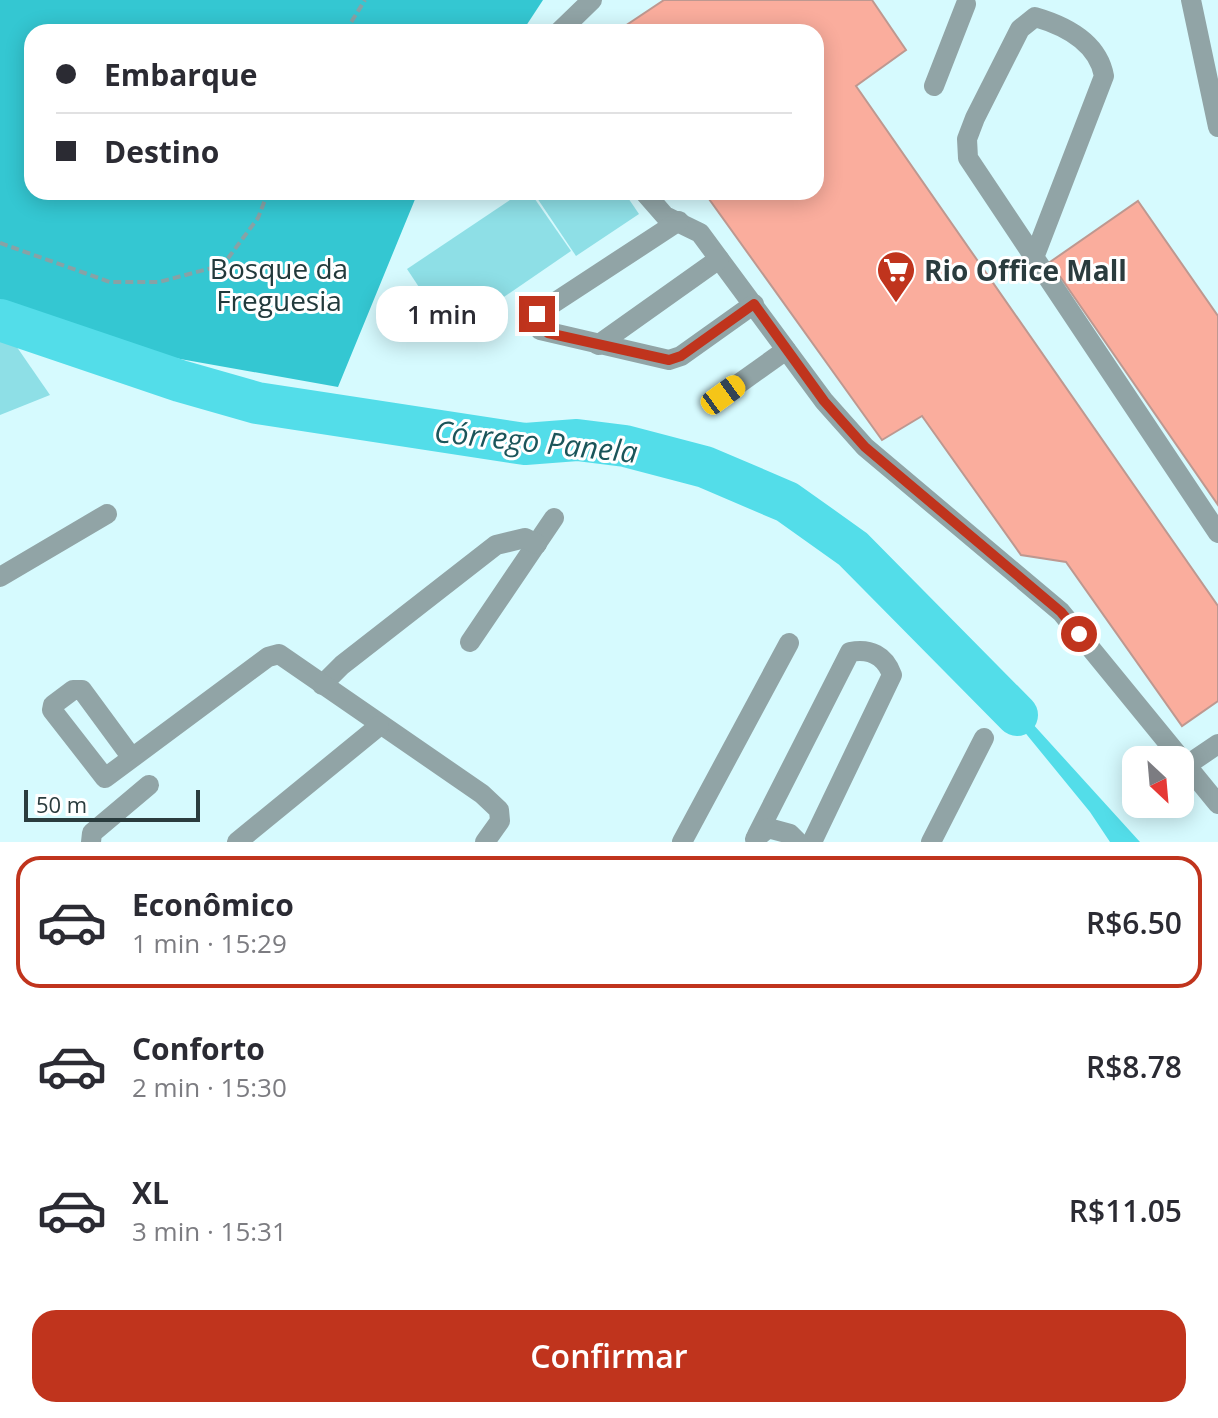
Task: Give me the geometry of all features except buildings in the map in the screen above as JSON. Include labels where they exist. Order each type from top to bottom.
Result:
[{"type":"street","points":[[567,24],[592,0]]},
{"type":"street","points":[[1191,0],[1218,127]]},
{"type":"street","points":[[934,86],[965,1]]},
{"type":"street","points":[[1035,255],[1104,76],[1101,60],[1094,48],[1051,22],[1035,17],[1020,29],[967,139],[968,158],[1218,533]]},
{"type":"street","points":[[651,200],[665,216],[700,233],[786,350],[865,447],[1061,612],[1171,746]]},
{"type":"street","points":[[679,221],[537,314],[535,322],[540,330],[669,360],[681,356],[754,304]]},
{"type":"street","points":[[598,345],[719,259]]},
{"type":"street","points":[[723,395],[786,350]]},
{"type":"street","points":[[0,577],[107,514]]},
{"type":"street","points":[[470,642],[554,518]]},
{"type":"street","points":[[322,685],[342,665],[496,545],[525,538],[537,544]]},
{"type":"street","points":[[682,842],[789,643]]},
{"type":"street","points":[[755,839],[850,652],[864,649],[879,655],[889,665],[892,675],[812,842]]},
{"type":"street","points":[[132,758],[268,657],[279,654],[379,726],[482,794],[499,810],[500,821],[485,842]]},
{"type":"street","points":[[237,842],[379,726]]},
{"type":"street","points":[[931,842],[984,738]]},
{"type":"street","points":[[1194,760],[1218,744]]},
{"type":"street","points":[[1194,774],[1218,804]]},
{"type":"street","points":[[91,842],[92,833],[149,785]]},
{"type":"street","points":[[755,839],[768,828],[790,834],[798,842]]},
{"type":"path","points":[[350,24],[365,0]]},
{"type":"path","points":[[0,243],[110,282],[159,282],[223,265],[258,218],[265,200]]},
{"type":"shaded area","points":[[510,200],[536,200],[571,251],[450,334],[407,269]]},
{"type":"shaded area","points":[[538,200],[629,200],[639,214],[576,256]]},
{"type":"shaded area","points":[[0,334],[12,340],[50,395],[0,415]]},
{"type":"shaded area","points":[[978,675],[1031,722],[1140,842],[1110,842],[1090,812]]},
{"type":"green space","name":"Bosque da Freguesia","points":[[0,0],[543,0],[527,24],[24,24],[24,200],[415,200],[338,387],[124,349],[0,301]]},
{"type":"waterway","name":"Córrego Panela","points":[[0,320],[180,381],[257,403],[525,444],[577,440],[625,446],[705,467],[787,502],[853,549],[1017,715]]},
{"type":"place","name":"Rio Office Mall","points":[[896,304]]},
{"type":"route","points":[[537,314],[535,322],[540,330],[548,333],[669,360],[681,356],[754,304],[824,401],[865,447],[1061,612],[1079,634]]}]
